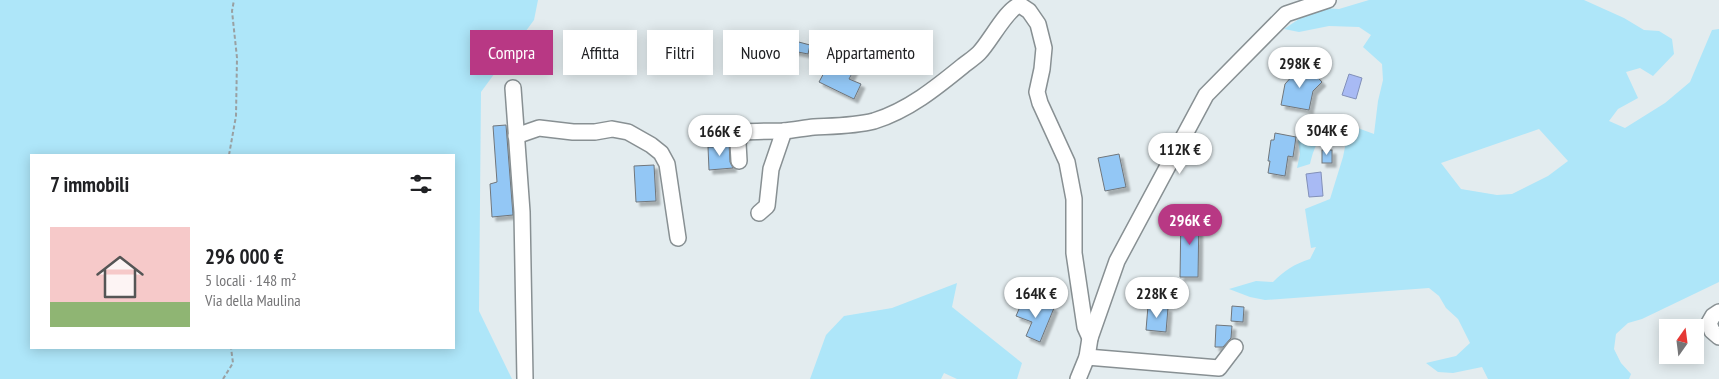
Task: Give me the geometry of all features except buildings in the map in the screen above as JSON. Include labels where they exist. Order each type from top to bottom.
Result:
[{"type":"street","points":[[1078,379],[1087,357],[1090,338],[1117,261],[1206,96],[1286,14],[1328,0]]},
{"type":"street","points":[[739,160],[738,144],[742,132],[784,131],[874,121],[912,104],[947,80],[964,64],[978,55],[989,43],[1004,17],[1015,6],[1020,5],[1029,11],[1038,24],[1044,48],[1037,92],[1040,103],[1067,162],[1069,171],[1074,199],[1074,253],[1085,327],[1090,338]]},
{"type":"street","points":[[513,88],[522,212],[525,379]]},
{"type":"street","points":[[516,136],[539,128],[573,132],[595,132],[612,129],[628,132],[651,145],[661,154],[667,164],[678,238]]},
{"type":"street","points":[[759,213],[767,206],[771,169],[784,131]]},
{"type":"street","points":[[1719,312],[1713,316],[1709,323],[1712,331],[1719,337]]},
{"type":"street","points":[[1087,357],[1218,368],[1235,347]]},
{"type":"path","points":[[229,154],[236,116],[237,58],[232,11],[234,0]]},
{"type":"path","points":[[223,379],[233,363],[231,349]]},
{"type":"shaded area","points":[[0,0],[538,0],[534,20],[527,30],[470,30],[470,75],[494,75],[481,92],[479,311],[512,379],[0,379]]},
{"type":"shaded area","points":[[1369,0],[1584,0],[1624,18],[1644,30],[1659,31],[1672,39],[1674,54],[1653,76],[1640,68],[1626,72],[1638,98],[1618,109],[1609,121],[1625,128],[1665,103],[1690,82],[1712,30],[1719,29],[1719,282],[1642,319],[1628,323],[1616,334],[1614,349],[1621,363],[1631,374],[1629,379],[1488,379],[1482,367],[1453,373],[1438,372],[1426,363],[1456,356],[1470,343],[1458,319],[1446,308],[1439,296],[1429,288],[1265,300],[1250,297],[1229,289],[1256,281],[1273,282],[1290,268],[1310,259],[1316,247],[1311,248],[1305,209],[1330,199],[1346,142],[1337,130],[1325,136],[1318,142],[1310,164],[1297,168],[1300,154],[1296,125],[1316,117],[1344,123],[1374,134],[1383,80],[1382,64],[1363,47],[1371,35],[1359,27],[1329,26],[1299,32],[1284,29],[1308,13],[1322,8],[1339,9]],"holes":[[[1539,129],[1568,161],[1548,176],[1512,194],[1497,195],[1461,189],[1441,163]]]},
{"type":"shaded area","points":[[1349,74],[1362,78],[1356,99],[1342,95]]},
{"type":"shaded area","points":[[1321,172],[1323,196],[1309,197],[1306,174]]},
{"type":"shaded area","points":[[957,283],[952,307],[1022,363],[1017,379],[957,379],[944,373],[941,379],[810,379],[826,335],[844,316],[892,308]]}]
